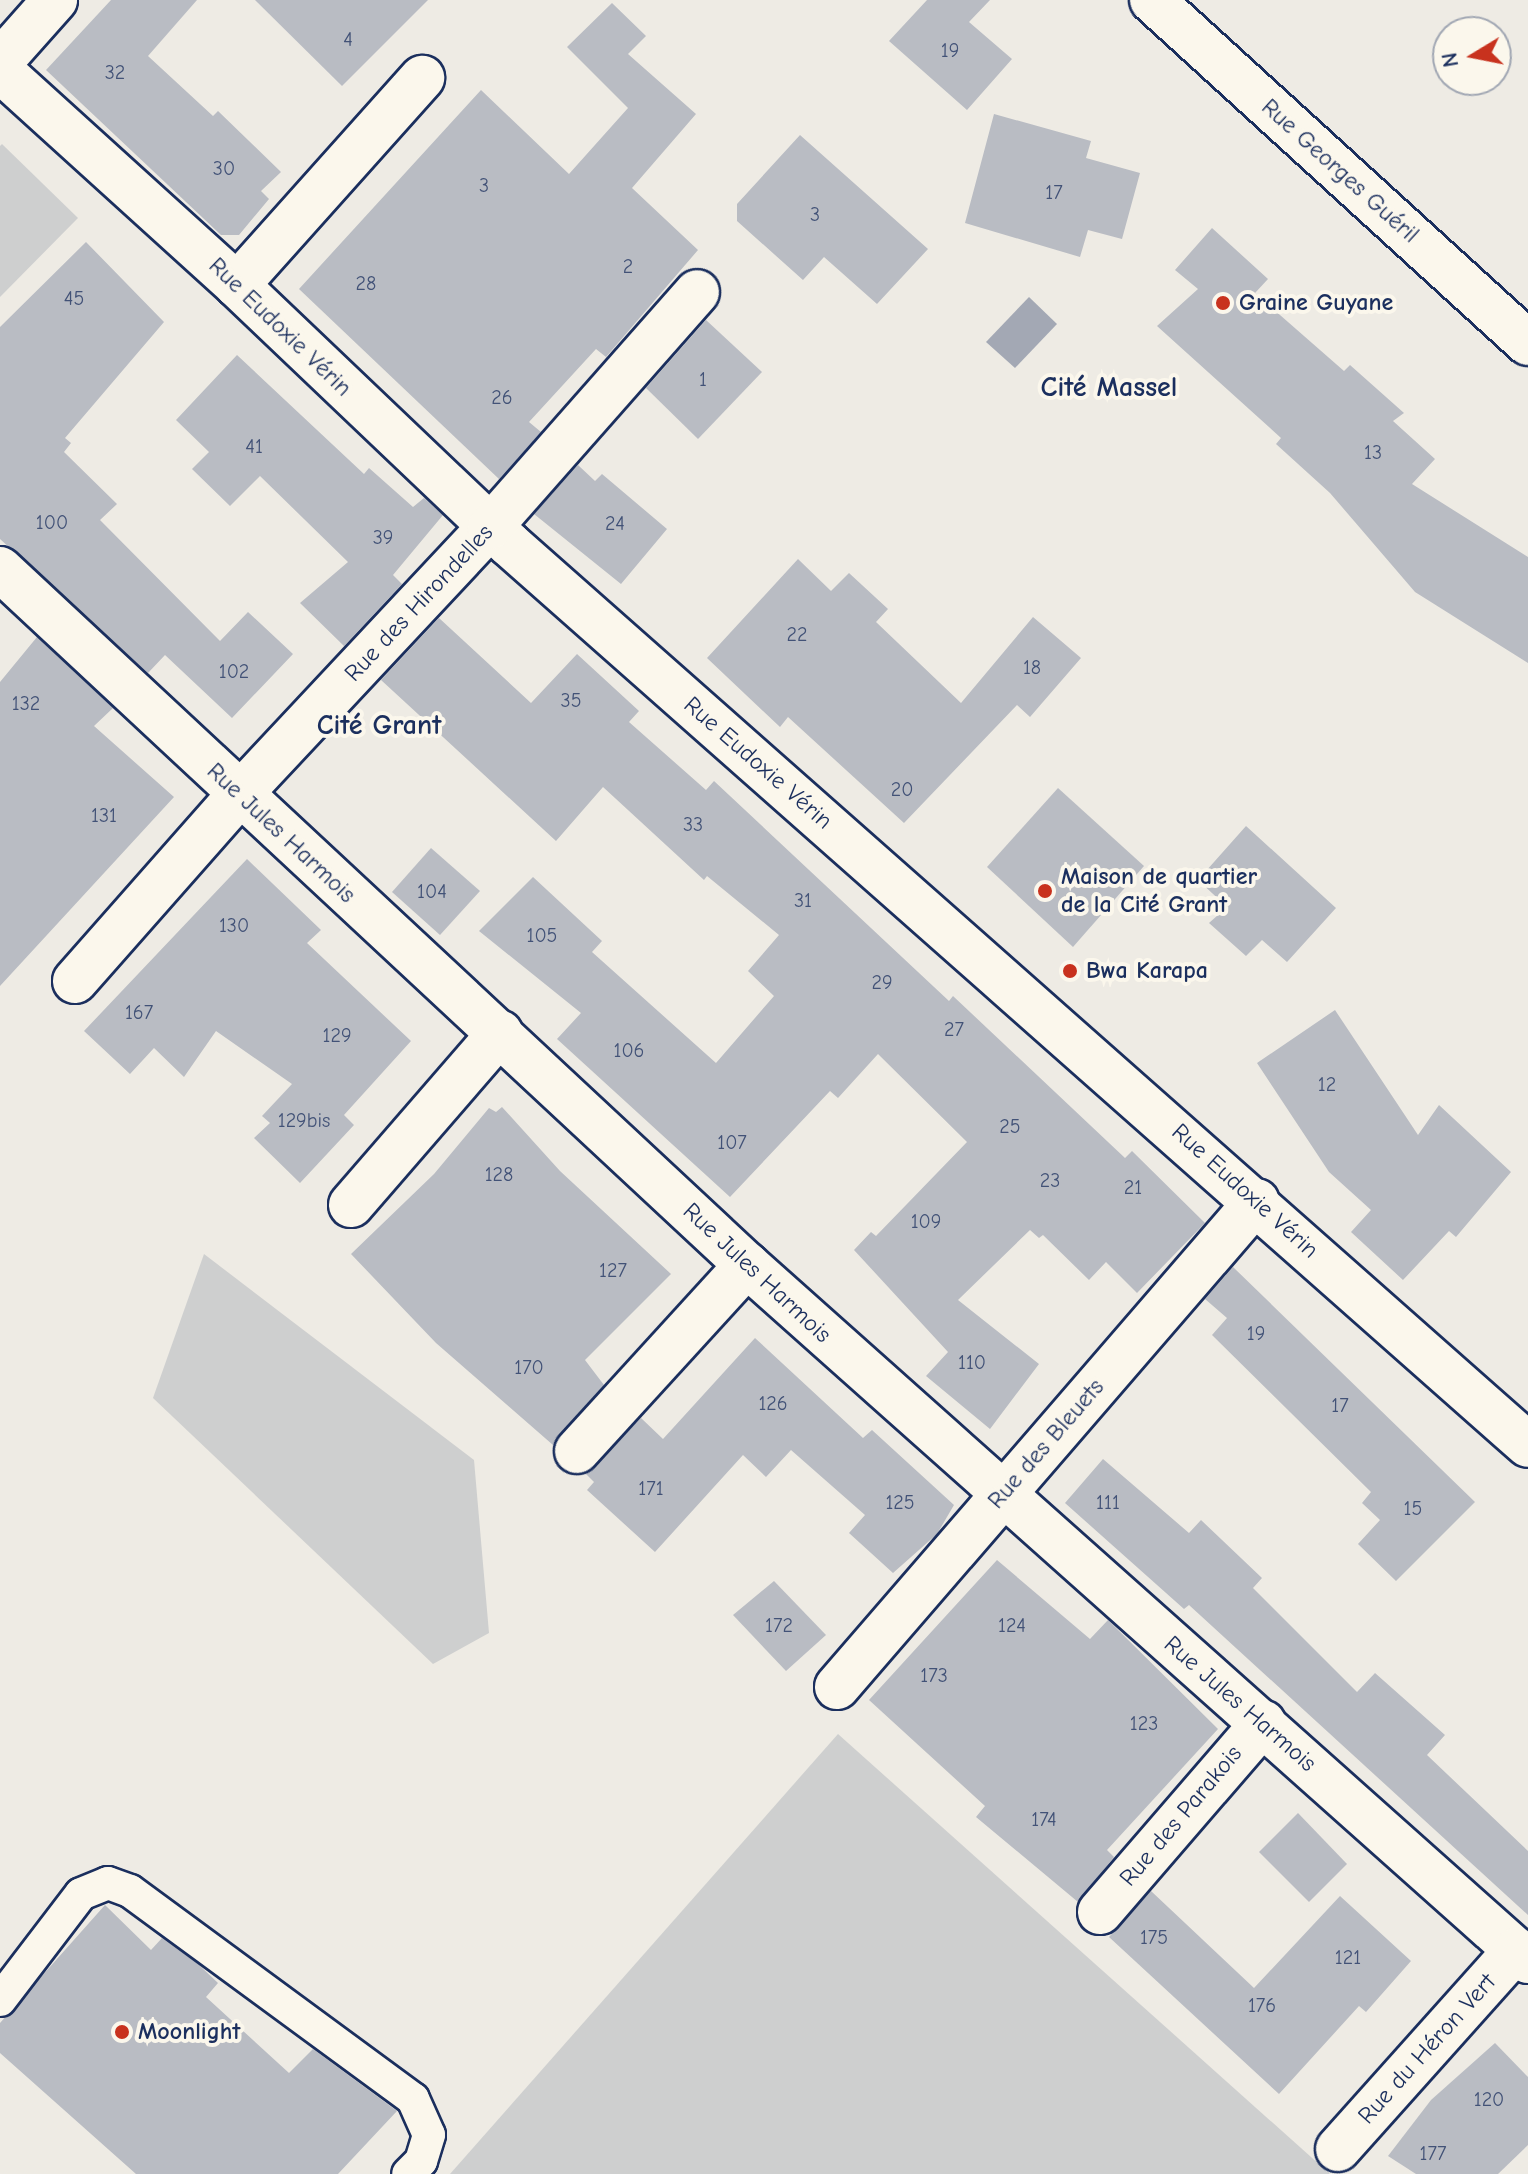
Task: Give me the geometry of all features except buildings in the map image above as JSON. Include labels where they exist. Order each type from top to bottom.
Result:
[{"type":"street","points":[[0,62],[55,0]]},
{"type":"street","name":"Rue Georges Guéril","points":[[1152,0],[1528,343]]},
{"type":"street","name":"Rue Eudoxie Vérin","points":[[0,70],[237,285],[490,527],[1257,1201],[1528,1445]]},
{"type":"street","points":[[237,285],[422,78]]},
{"type":"street","name":"Rue des Hirondelles","points":[[75,981],[238,796],[490,527],[697,292]]},
{"type":"street","name":"Rue Jules Harmois","points":[[0,569],[238,796],[500,1033],[747,1265],[1522,1956]]},
{"type":"street","points":[[351,1205],[500,1033]]},
{"type":"street","name":"Rue des Bleuets","points":[[837,1687],[1257,1201]]},
{"type":"street","points":[[577,1451],[747,1265]]},
{"type":"street","name":"Rue des Parakois","points":[[1100,1912],[1263,1723]]},
{"type":"street","name":"Rue du Héron Vert","points":[[1338,2149],[1522,1956]]},
{"type":"lane","points":[[0,2000],[81,1894],[108,1883],[130,1891],[413,2099],[429,2135],[421,2161],[408,2174]]},
{"type":"shaded area","points":[[2,144],[78,218],[0,297],[0,146]]},
{"type":"shaded area","points":[[1029,297],[1057,324],[1015,368],[986,342]]},
{"type":"shaded area","points":[[204,1254],[474,1460],[489,1633],[433,1664],[153,1398]]},
{"type":"shaded area","points":[[838,1734],[1330,2174],[450,2174]]},
{"type":"place","name":"Graine Guyane","points":[[1223,303]]},
{"type":"place","name":"Maison de quartier de la Cité Grant","points":[[1045,891]]},
{"type":"place","name":"Bwa Karapa","points":[[1070,971]]},
{"type":"place","name":"Moonlight","points":[[122,2032]]},
{"type":"district","name":"Cité Massel","points":[[1109,387]]},
{"type":"district","name":"Cité Grant","points":[[379,725]]}]
